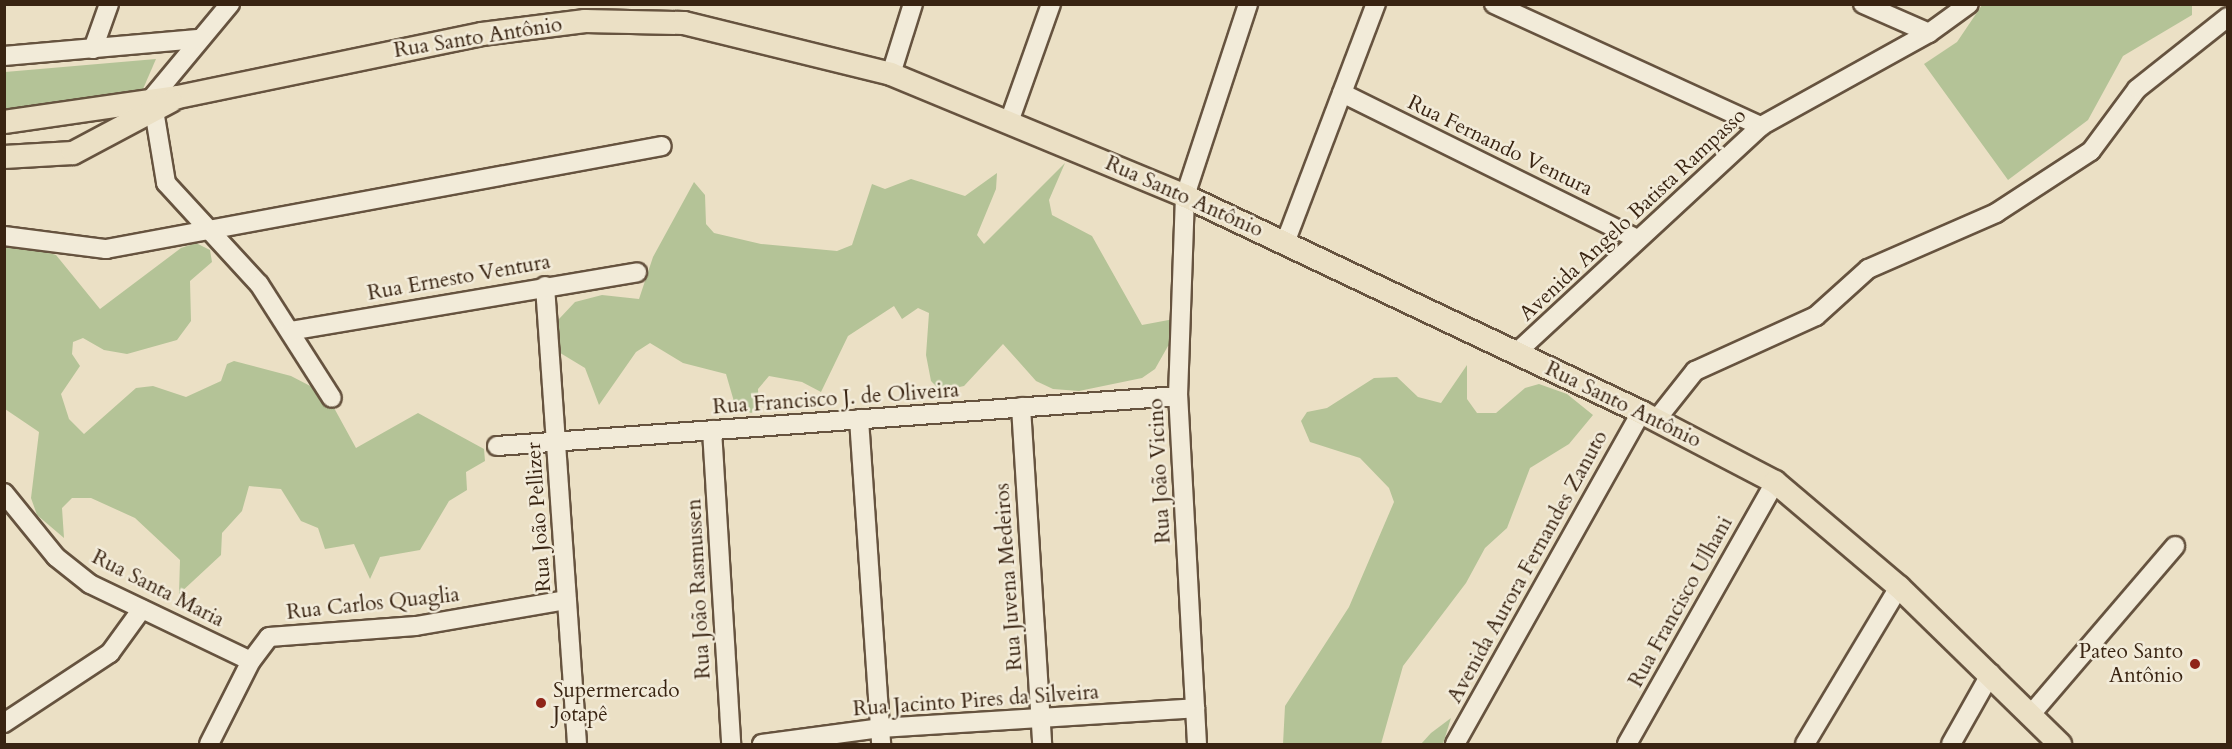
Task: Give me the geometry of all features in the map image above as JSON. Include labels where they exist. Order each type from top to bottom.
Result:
[{"type":"main road","name":"Rua Santo Antônio","points":[[4,122],[152,105],[178,97],[482,34],[585,21],[684,23],[891,74],[1185,196],[1649,416],[1775,482],[1899,586],[2032,713],[2060,744]]},
{"type":"main road","name":"Rua Santo Antônio","points":[[4,157],[73,153],[152,105]]},
{"type":"street","points":[[93,49],[109,4]]},
{"type":"street","points":[[230,4],[200,39],[152,105],[166,183],[185,210],[212,229],[290,331],[332,399]]},
{"type":"street","points":[[1009,122],[1051,4]]},
{"type":"street","name":"Rua João Vicino","points":[[1197,744],[1178,396],[1185,196],[1248,4]]},
{"type":"street","points":[[1285,243],[1376,4]]},
{"type":"street","points":[[1494,4],[1761,126]]},
{"type":"street","points":[[1863,4],[1929,33]]},
{"type":"street","name":"Avenida Angelo Batista Rampasso","points":[[1516,353],[1761,126],[1929,33],[1969,4]]},
{"type":"street","points":[[891,74],[912,5]]},
{"type":"street","name":"Avenida Aurora Fernandes Zanuto","points":[[1455,744],[1649,416],[1695,371],[1816,316],[1868,269],[1996,213],[2091,151],[2137,89],[2228,17]]},
{"type":"street","points":[[4,56],[200,39]]},
{"type":"street","name":"Rua Fernando Ventura","points":[[1342,93],[1638,239]]},
{"type":"street","points":[[4,236],[106,249],[662,146]]},
{"type":"street","name":"Rua Ernesto Ventura","points":[[290,331],[637,272]]},
{"type":"street","name":"Rua João Pellizer","points":[[545,286],[577,744]]},
{"type":"street","name":"Rua Francisco J. de Oliveira","points":[[497,446],[1178,396]]},
{"type":"street","name":"Rua Juvena Medeiros","points":[[1021,407],[1042,744]]},
{"type":"street","points":[[860,419],[881,736]]},
{"type":"street","name":"Rua João Rasmussen","points":[[712,430],[731,744]]},
{"type":"street","name":"Rua Francisco Ulhani","points":[[1627,744],[1775,482]]},
{"type":"street","name":"Rua Santa Maria","points":[[4,493],[56,557],[90,584],[251,661]]},
{"type":"street","points":[[2032,713],[2175,546]]},
{"type":"street","points":[[1805,744],[1899,586]]},
{"type":"street","name":"Rua Carlos Quaglia","points":[[209,744],[251,661],[269,637],[416,626],[567,600]]},
{"type":"street","points":[[4,723],[110,653],[142,609]]},
{"type":"street","points":[[1951,744],[1991,673]]},
{"type":"street","name":"Rua Jacinto Pires da Silveira","points":[[762,744],[881,736],[1041,717],[1195,708]]},
{"type":"green space","points":[[2192,4],[2192,15],[2123,56],[2088,120],[2008,180],[1924,64],[1957,42],[1982,5]]},
{"type":"green space","points":[[156,59],[143,89],[60,106],[5,110],[5,72]]},
{"type":"green space","points":[[1065,163],[1049,200],[1052,215],[1092,236],[1142,325],[1174,319],[1185,339],[1168,346],[1155,369],[1142,378],[1079,391],[1053,389],[1036,381],[1003,344],[964,386],[941,391],[931,381],[926,355],[929,313],[918,308],[902,319],[894,306],[848,336],[821,392],[802,382],[769,376],[758,389],[759,409],[751,413],[735,405],[726,374],[683,363],[650,343],[636,352],[599,405],[585,368],[552,348],[559,319],[575,302],[602,295],[639,299],[653,257],[694,182],[705,195],[706,224],[714,233],[761,244],[837,251],[852,245],[872,184],[885,189],[911,179],[965,196],[997,173],[996,189],[977,235],[984,244]]},
{"type":"green space","points":[[4,239],[56,255],[100,309],[181,248],[196,243],[210,250],[212,262],[190,281],[191,321],[177,340],[127,354],[104,350],[83,338],[73,342],[72,354],[80,366],[61,394],[69,419],[84,434],[136,388],[153,386],[186,397],[221,381],[227,364],[234,361],[291,376],[316,389],[333,406],[356,448],[418,413],[484,449],[485,461],[466,472],[467,490],[449,501],[420,550],[380,557],[370,579],[354,544],[325,549],[318,528],[301,521],[281,489],[249,486],[242,511],[222,533],[221,555],[179,594],[180,560],[135,518],[91,498],[72,498],[62,508],[64,538],[37,515],[31,498],[39,432],[5,409]]},
{"type":"green space","points":[[1467,365],[1467,399],[1477,413],[1496,413],[1525,388],[1539,384],[1567,394],[1593,415],[1569,444],[1530,468],[1507,528],[1485,548],[1466,583],[1403,666],[1381,744],[1283,744],[1285,706],[1349,607],[1394,502],[1389,488],[1360,458],[1310,442],[1301,421],[1307,412],[1327,408],[1374,378],[1397,377],[1418,397],[1441,403]]},
{"type":"green space","points":[[1451,718],[1443,744],[1421,744],[1431,733]]},
{"type":"place","name":"Pateo Santo Antônio","points":[[2195,664]]},
{"type":"place","name":"Supermercado Jotapê","points":[[541,703]]}]
